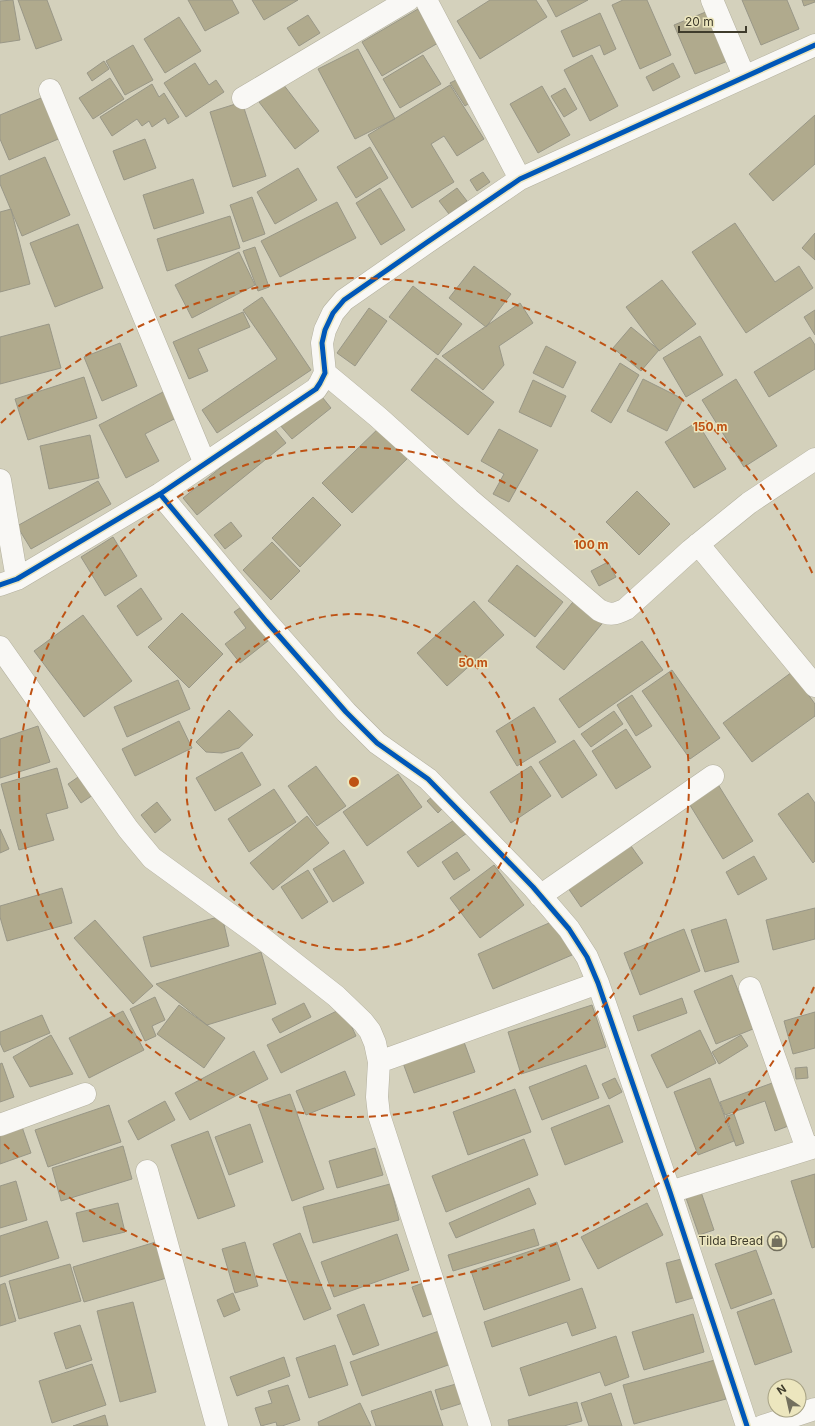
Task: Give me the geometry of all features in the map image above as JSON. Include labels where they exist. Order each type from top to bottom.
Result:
[{"type":"street","points":[[244,98],[408,0]]},
{"type":"street","points":[[426,0],[520,179]]},
{"type":"street","points":[[712,0],[744,76]]},
{"type":"street","points":[[0,480],[8,582],[160,494],[311,392],[320,383],[324,373],[322,343],[325,330],[333,313],[344,300],[520,179],[744,76],[814,47]]},
{"type":"street","points":[[50,90],[205,464]]},
{"type":"street","points":[[324,373],[378,417],[474,504],[599,610],[610,615],[618,614],[626,609],[698,544],[749,503],[815,458]]},
{"type":"street","points":[[160,494],[266,621],[346,712],[377,743],[428,780],[540,896],[569,929],[587,957],[598,983],[670,1192],[747,1426]]},
{"type":"street","points":[[698,544],[815,686]]},
{"type":"street","points":[[0,647],[128,829],[152,858],[262,938],[336,996],[363,1022],[370,1031],[375,1043],[379,1062],[377,1097],[379,1115],[480,1426]]},
{"type":"street","points":[[540,896],[713,776]]},
{"type":"street","points":[[379,1062],[598,983]]},
{"type":"street","points":[[670,1192],[811,1148],[750,988]]},
{"type":"street","points":[[0,1124],[85,1094]]},
{"type":"street","points":[[147,1171],[217,1426]]},
{"type":"street","points":[[763,1426],[815,1409]]},
{"type":"building","points":[[13,0],[20,40],[0,43],[0,1]]},
{"type":"building","points":[[18,0],[47,0],[62,40],[36,49]]},
{"type":"building","points":[[188,0],[232,0],[239,13],[205,31]]},
{"type":"building","points":[[252,0],[298,0],[264,20]]},
{"type":"building","points":[[490,0],[536,0],[547,17],[480,59],[457,21]]},
{"type":"building","points":[[547,0],[588,0],[556,17]]},
{"type":"building","points":[[623,0],[647,0],[671,55],[640,69],[612,5]]},
{"type":"building","points":[[742,0],[787,0],[799,29],[761,45]]},
{"type":"building","points":[[802,0],[815,0],[815,2],[804,6]]},
{"type":"building","points":[[418,9],[438,43],[382,76],[362,42]]},
{"type":"building","points":[[713,9],[733,59],[695,74],[674,25]]},
{"type":"building","points":[[600,13],[616,49],[604,55],[600,45],[573,57],[561,31]]},
{"type":"building","points":[[308,15],[320,33],[299,46],[287,28]]},
{"type":"building","points":[[179,17],[201,51],[165,73],[144,39]]},
{"type":"building","points":[[133,45],[153,80],[125,95],[106,61]]},
{"type":"building","points":[[358,49],[395,119],[355,139],[318,69]]},
{"type":"building","points":[[423,55],[441,84],[400,108],[383,79]]},
{"type":"building","points":[[592,55],[618,106],[590,121],[564,70]]},
{"type":"building","points":[[104,61],[109,69],[92,81],[87,73]]},
{"type":"building","points":[[195,63],[209,85],[216,80],[224,92],[186,117],[164,83]]},
{"type":"building","points":[[673,63],[680,77],[653,91],[646,77]]},
{"type":"building","points":[[110,78],[124,99],[93,119],[79,98]]},
{"type":"building","points":[[460,78],[474,100],[465,106],[450,83]]},
{"type":"building","points":[[152,84],[159,97],[164,93],[179,117],[168,124],[165,118],[152,127],[149,121],[142,126],[137,119],[112,136],[100,117]]},
{"type":"building","points":[[283,84],[319,131],[295,149],[259,102]]},
{"type":"building","points":[[450,85],[484,139],[457,156],[444,136],[431,144],[454,182],[412,208],[368,135]]},
{"type":"building","points":[[542,86],[570,135],[538,153],[510,104]]},
{"type":"building","points":[[565,88],[577,109],[564,117],[551,96]]},
{"type":"building","points":[[46,96],[63,137],[9,160],[0,139],[0,115]]},
{"type":"building","points":[[242,102],[266,176],[233,187],[210,112]]},
{"type":"building","points":[[815,115],[815,164],[773,201],[749,174]]},
{"type":"building","points":[[145,139],[156,168],[124,180],[113,151]]},
{"type":"building","points":[[370,147],[388,178],[356,198],[337,167]]},
{"type":"building","points":[[45,157],[70,215],[22,236],[0,184],[0,176]]},
{"type":"building","points":[[298,168],[317,200],[275,224],[257,192]]},
{"type":"building","points":[[483,172],[490,182],[477,191],[470,180]]},
{"type":"building","points":[[193,179],[204,213],[154,229],[143,195]]},
{"type":"building","points":[[380,188],[405,230],[381,245],[356,203]]},
{"type":"building","points":[[457,188],[467,201],[449,214],[439,201]]},
{"type":"building","points":[[252,197],[265,234],[243,242],[230,205]]},
{"type":"building","points":[[337,202],[356,238],[280,277],[261,241]]},
{"type":"building","points":[[11,209],[30,284],[0,292],[0,212]]},
{"type":"building","points":[[230,216],[240,248],[167,271],[157,239]]},
{"type":"building","points":[[735,223],[775,282],[799,266],[813,288],[746,333],[692,252]]},
{"type":"building","points":[[78,224],[103,288],[55,307],[30,243]]},
{"type":"building","points":[[815,233],[815,260],[802,248]]},
{"type":"building","points":[[255,247],[269,287],[258,291],[243,251]]},
{"type":"building","points":[[239,252],[255,285],[192,318],[175,285]]},
{"type":"building","points":[[474,266],[511,294],[486,327],[449,298]]},
{"type":"building","points":[[662,280],[696,324],[659,351],[626,307]]},
{"type":"building","points":[[413,286],[462,324],[438,355],[389,317]]},
{"type":"building","points":[[262,297],[311,370],[217,433],[202,410],[277,359],[243,310]]},
{"type":"building","points":[[520,303],[533,323],[499,346],[504,365],[483,390],[442,356]]},
{"type":"building","points":[[369,308],[387,321],[355,366],[337,353]]},
{"type":"building","points":[[815,310],[815,335],[804,317]]},
{"type":"building","points":[[243,312],[250,327],[198,349],[208,371],[189,379],[173,342]]},
{"type":"building","points":[[49,324],[61,368],[0,384],[0,337]]},
{"type":"building","points":[[631,327],[659,350],[641,371],[613,348]]},
{"type":"building","points":[[700,336],[723,375],[686,397],[663,358]]},
{"type":"building","points":[[810,337],[815,345],[815,369],[769,397],[754,372]]},
{"type":"building","points":[[120,343],[137,386],[102,401],[84,357]]},
{"type":"building","points":[[546,346],[576,362],[563,388],[533,373]]},
{"type":"building","points":[[436,358],[494,402],[468,435],[411,390]]},
{"type":"building","points":[[620,363],[639,375],[611,423],[591,411]]},
{"type":"building","points":[[84,377],[97,418],[28,440],[15,399]]},
{"type":"building","points":[[643,379],[683,399],[667,431],[627,411]]},
{"type":"building","points":[[736,379],[777,446],[744,467],[702,400]]},
{"type":"building","points":[[533,380],[566,396],[551,427],[519,412]]},
{"type":"building","points":[[165,391],[178,417],[145,434],[159,461],[126,478],[99,425]]},
{"type":"building","points":[[318,392],[331,408],[292,439],[279,424]]},
{"type":"building","points":[[697,422],[726,469],[694,488],[665,442]]},
{"type":"building","points":[[383,424],[412,454],[352,513],[322,483]]},
{"type":"building","points":[[272,426],[286,443],[197,515],[183,498]]},
{"type":"building","points":[[499,429],[538,450],[509,502],[493,494],[504,474],[481,461]]},
{"type":"building","points":[[90,435],[99,478],[49,489],[40,446]]},
{"type":"building","points":[[98,481],[111,504],[31,549],[17,526]]},
{"type":"building","points":[[637,491],[670,524],[639,555],[606,522]]},
{"type":"building","points":[[313,497],[341,525],[300,567],[272,538]]},
{"type":"building","points":[[231,522],[242,536],[225,549],[214,535]]},
{"type":"building","points":[[113,537],[137,576],[105,596],[81,557]]},
{"type":"building","points":[[272,542],[300,571],[271,600],[243,570]]},
{"type":"building","points":[[608,562],[616,577],[599,586],[591,571]]},
{"type":"building","points":[[517,565],[563,602],[535,637],[488,601]]},
{"type":"building","points":[[141,588],[162,619],[137,636],[117,606]]},
{"type":"building","points":[[577,597],[605,620],[564,670],[536,647]]},
{"type":"building","points":[[474,601],[504,635],[447,686],[417,653]]},
{"type":"building","points":[[247,603],[273,637],[240,663],[225,644],[246,628],[234,612]]},
{"type":"building","points":[[182,613],[223,654],[189,688],[148,647]]},
{"type":"building","points":[[83,615],[132,681],[84,717],[34,651]]},
{"type":"building","points":[[642,641],[663,670],[579,728],[559,699]]},
{"type":"building","points":[[672,670],[720,738],[690,759],[642,691]]},
{"type":"building","points":[[792,672],[815,704],[815,716],[752,762],[723,723]]},
{"type":"building","points":[[178,680],[190,709],[127,737],[114,707]]},
{"type":"building","points":[[632,695],[652,726],[636,736],[617,705]]},
{"type":"building","points":[[534,707],[556,742],[517,766],[496,731]]},
{"type":"building","points":[[229,710],[253,735],[239,748],[222,753],[206,752],[196,742]]},
{"type":"building","points":[[614,711],[623,724],[591,747],[581,734]]},
{"type":"building","points":[[179,721],[192,748],[135,776],[122,749]]},
{"type":"building","points":[[38,726],[50,762],[0,778],[0,739]]},
{"type":"building","points":[[626,729],[651,767],[616,789],[592,751]]},
{"type":"building","points":[[574,740],[597,775],[562,798],[539,762]]},
{"type":"building","points":[[242,752],[261,785],[215,811],[196,778]]},
{"type":"building","points":[[316,766],[346,806],[317,826],[288,786]]},
{"type":"building","points":[[531,766],[551,796],[511,823],[490,792]]},
{"type":"building","points":[[57,768],[68,808],[46,814],[54,840],[19,850],[1,784]]},
{"type":"building","points":[[84,773],[96,793],[81,803],[68,784]]},
{"type":"building","points":[[398,774],[422,807],[367,846],[343,812]]},
{"type":"building","points":[[714,778],[753,841],[723,859],[685,797]]},
{"type":"building","points":[[274,789],[296,822],[249,852],[228,819]]},
{"type":"building","points":[[438,792],[448,803],[438,813],[427,801]]},
{"type":"building","points":[[808,793],[815,803],[815,861],[813,863],[778,814]]},
{"type":"building","points":[[157,802],[171,820],[155,833],[141,815]]},
{"type":"building","points":[[307,816],[329,843],[273,890],[250,863]]},
{"type":"building","points":[[460,816],[470,831],[418,867],[407,852]]},
{"type":"building","points":[[0,829],[9,849],[0,853]]},
{"type":"building","points":[[621,832],[643,863],[581,907],[559,875]]},
{"type":"building","points":[[344,850],[364,883],[333,902],[313,869]]},
{"type":"building","points":[[457,852],[470,870],[454,880],[442,862]]},
{"type":"building","points":[[754,856],[767,879],[738,895],[726,872]]},
{"type":"building","points":[[494,865],[524,905],[480,938],[450,898]]},
{"type":"building","points":[[308,870],[328,902],[302,919],[281,887]]},
{"type":"building","points":[[62,888],[72,923],[7,941],[0,917],[0,906]]},
{"type":"building","points":[[815,908],[815,939],[773,950],[766,920]]},
{"type":"building","points":[[222,916],[229,946],[151,967],[143,937]]},
{"type":"building","points":[[726,919],[739,962],[705,972],[691,930]]},
{"type":"building","points":[[95,920],[153,986],[133,1004],[74,938]]},
{"type":"building","points":[[556,920],[572,955],[493,989],[478,954]]},
{"type":"building","points":[[684,929],[700,971],[640,995],[624,953]]},
{"type":"building","points":[[261,952],[276,1004],[207,1025],[156,984]]},
{"type":"building","points":[[732,975],[753,1029],[716,1044],[694,991]]},
{"type":"building","points":[[155,997],[165,1020],[152,1026],[156,1036],[145,1041],[130,1009]]},
{"type":"building","points":[[682,998],[687,1013],[638,1031],[633,1016]]},
{"type":"building","points":[[304,1003],[311,1017],[280,1033],[272,1019]]},
{"type":"building","points":[[179,1005],[225,1038],[204,1068],[157,1034]]},
{"type":"building","points":[[592,1005],[606,1047],[521,1074],[508,1032]]},
{"type":"building","points":[[343,1008],[356,1036],[281,1073],[267,1045]]},
{"type":"building","points":[[123,1011],[144,1050],[89,1078],[69,1038]]},
{"type":"building","points":[[815,1012],[815,1048],[793,1054],[784,1021]]},
{"type":"building","points":[[42,1015],[50,1033],[4,1052],[0,1043],[0,1032]]},
{"type":"building","points":[[700,1030],[716,1063],[667,1088],[651,1055]]},
{"type":"building","points":[[51,1035],[73,1074],[30,1087],[13,1057]]},
{"type":"building","points":[[741,1035],[748,1046],[719,1064],[712,1052]]},
{"type":"building","points":[[464,1042],[475,1072],[414,1093],[403,1063]]},
{"type":"building","points":[[254,1051],[268,1079],[190,1120],[175,1093]]},
{"type":"building","points":[[2,1063],[14,1097],[0,1102],[0,1064]]},
{"type":"building","points":[[586,1065],[599,1098],[542,1120],[529,1087]]},
{"type":"building","points":[[807,1067],[808,1078],[796,1079],[795,1068]]},
{"type":"building","points":[[345,1071],[355,1095],[306,1115],[296,1091]]},
{"type":"building","points":[[615,1078],[622,1092],[609,1099],[602,1084]]},
{"type":"building","points":[[710,1078],[734,1141],[698,1155],[674,1092]]},
{"type":"building","points":[[775,1082],[791,1125],[775,1131],[765,1101],[725,1115],[720,1102]]},
{"type":"building","points":[[515,1089],[531,1132],[468,1155],[453,1112]]},
{"type":"building","points":[[290,1094],[324,1189],[292,1201],[258,1105]]},
{"type":"building","points":[[165,1101],[175,1120],[138,1140],[128,1121]]},
{"type":"building","points":[[109,1105],[121,1142],[48,1167],[35,1130]]},
{"type":"building","points":[[609,1105],[623,1142],[565,1165],[551,1128]]},
{"type":"building","points":[[734,1114],[744,1143],[736,1146],[726,1116]]},
{"type":"building","points":[[20,1121],[31,1153],[0,1164],[0,1128]]},
{"type":"building","points":[[250,1124],[263,1162],[229,1175],[215,1137]]},
{"type":"building","points":[[208,1131],[235,1206],[198,1219],[171,1145]]},
{"type":"building","points":[[524,1139],[538,1175],[446,1212],[432,1176]]},
{"type":"building","points":[[123,1146],[132,1179],[61,1201],[52,1168]]},
{"type":"building","points":[[375,1148],[383,1175],[337,1188],[329,1161]]},
{"type":"building","points":[[815,1174],[815,1247],[812,1248],[791,1181]]},
{"type":"building","points":[[16,1181],[27,1220],[0,1228],[0,1186]]},
{"type":"building","points":[[390,1184],[399,1220],[313,1243],[303,1207]]},
{"type":"building","points":[[529,1188],[536,1204],[456,1238],[449,1223]]},
{"type":"building","points":[[700,1189],[714,1230],[699,1235],[685,1195]]},
{"type":"building","points":[[118,1203],[125,1232],[83,1242],[76,1213]]},
{"type":"building","points":[[647,1203],[663,1235],[598,1269],[581,1237]]},
{"type":"building","points":[[47,1221],[59,1258],[0,1277],[0,1236]]},
{"type":"building","points":[[534,1229],[539,1245],[453,1271],[448,1255]]},
{"type":"building","points":[[300,1233],[331,1309],[304,1320],[273,1244]]},
{"type":"building","points":[[397,1234],[409,1270],[334,1297],[321,1262]]},
{"type":"building","points":[[159,1241],[170,1277],[84,1302],[73,1267]]},
{"type":"building","points":[[245,1242],[258,1286],[235,1293],[222,1249]]},
{"type":"building","points":[[557,1242],[570,1280],[484,1310],[471,1271]]},
{"type":"building","points":[[756,1250],[772,1294],[731,1309],[715,1264]]},
{"type":"building","points":[[685,1258],[696,1297],[676,1303],[666,1263]]},
{"type":"building","points":[[70,1264],[81,1301],[19,1319],[9,1281]]},
{"type":"building","points":[[426,1282],[437,1312],[423,1317],[412,1287]]},
{"type":"building","points":[[5,1283],[16,1321],[0,1326],[0,1285]]},
{"type":"building","points":[[582,1288],[596,1328],[572,1336],[567,1322],[492,1347],[484,1322]]},
{"type":"building","points":[[233,1293],[240,1310],[224,1317],[217,1300]]},
{"type":"building","points":[[774,1299],[792,1352],[755,1365],[737,1312]]},
{"type":"building","points":[[133,1302],[156,1392],[120,1402],[97,1311]]},
{"type":"building","points":[[364,1304],[379,1345],[353,1355],[337,1315]]},
{"type":"building","points":[[693,1314],[704,1352],[644,1370],[632,1332]]},
{"type":"building","points":[[80,1325],[92,1360],[66,1369],[54,1333]]},
{"type":"building","points":[[439,1331],[451,1364],[362,1396],[350,1362]]},
{"type":"building","points":[[616,1336],[629,1377],[605,1386],[600,1372],[529,1396],[520,1368]]},
{"type":"building","points":[[335,1345],[348,1385],[309,1398],[296,1358]]},
{"type":"building","points":[[284,1357],[290,1376],[237,1396],[230,1377]]},
{"type":"building","points":[[715,1360],[726,1399],[634,1424],[623,1385]]},
{"type":"building","points":[[92,1364],[106,1405],[52,1423],[39,1381]]},
{"type":"building","points":[[456,1384],[463,1403],[441,1410],[435,1390]]},
{"type":"building","points":[[288,1385],[300,1420],[282,1426],[277,1426],[276,1422],[261,1426],[255,1408],[272,1403],[268,1391]]},
{"type":"building","points":[[431,1391],[443,1426],[376,1426],[371,1411]]},
{"type":"building","points":[[611,1393],[622,1426],[589,1426],[581,1403]]},
{"type":"building","points":[[577,1402],[582,1421],[564,1426],[509,1426],[508,1420]]},
{"type":"building","points":[[360,1403],[371,1426],[319,1426],[318,1422]]},
{"type":"building","points":[[105,1415],[108,1426],[73,1426]]},
{"type":"cycle path","points":[[0,585],[17,579],[160,494],[316,389],[325,373],[322,343],[325,330],[333,313],[344,300],[520,179],[815,45]]},
{"type":"cycle path","points":[[160,494],[266,621],[346,712],[377,743],[428,779],[533,887],[569,929],[587,957],[598,983],[670,1192],[747,1426]]},
{"type":"place","name":"Tilda Bread","points":[[777,1241]]}]
